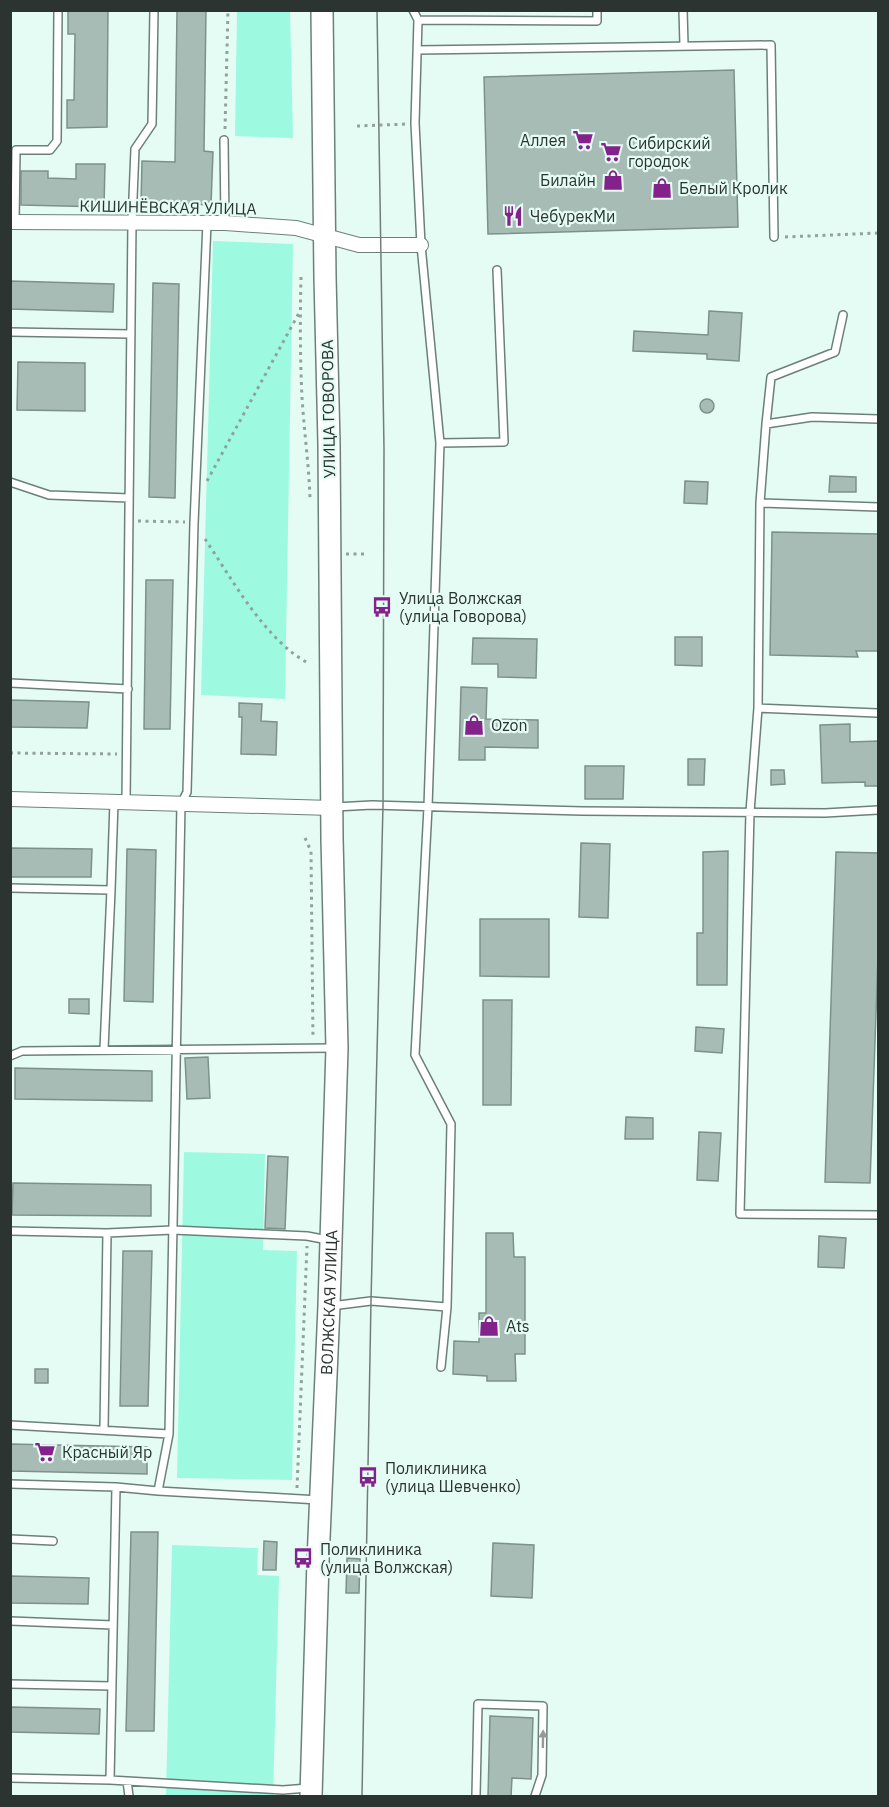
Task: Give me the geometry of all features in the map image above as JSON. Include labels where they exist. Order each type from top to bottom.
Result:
[{"type":"main road","name":"УЛИЦА ГОВОРОВА","points":[[322,10],[332,808]]},
{"type":"main road","name":"ВОЛЖСКАЯ УЛИЦА","points":[[311,1792],[337,1048],[332,808]]},
{"type":"street","name":"КИШИНЁВСКАЯ УЛИЦА","points":[[13,222],[225,223],[296,228],[360,244],[422,245]]},
{"type":"street","points":[[10,799],[332,808]]},
{"type":"lane","points":[[13,222],[13,150],[50,150],[57,141],[58,10]]},
{"type":"lane","points":[[104,1049],[111,890],[126,754],[132,222],[135,149],[152,124],[154,10]]},
{"type":"lane","points":[[412,10],[418,20],[415,123],[422,245],[440,443],[428,807],[415,1055],[451,1124],[447,1307],[441,1367]]},
{"type":"lane","points":[[418,20],[597,21],[597,10]]},
{"type":"lane","points":[[683,10],[684,45]]},
{"type":"lane","points":[[417,50],[771,45],[774,237]]},
{"type":"lane","points":[[224,140],[225,223]]},
{"type":"lane","points":[[158,1491],[169,1434],[181,804],[188,792],[194,523],[207,223]]},
{"type":"lane","points":[[440,443],[504,442],[497,270]]},
{"type":"lane","points":[[843,315],[835,352],[771,376],[760,503],[758,708],[750,812],[740,1214],[879,1215]]},
{"type":"lane","points":[[10,332],[131,334]]},
{"type":"lane","points":[[766,424],[812,417],[879,419]]},
{"type":"lane","points":[[10,482],[49,495],[129,498]]},
{"type":"lane","points":[[760,503],[879,507]]},
{"type":"lane","points":[[10,683],[128,689]]},
{"type":"lane","points":[[758,708],[878,712]]},
{"type":"lane","points":[[332,808],[372,805],[582,811],[825,813],[879,810]]},
{"type":"lane","points":[[10,888],[111,890]]},
{"type":"lane","points":[[10,1056],[22,1051],[337,1048]]},
{"type":"lane","points":[[10,1231],[107,1233],[173,1230],[307,1236],[330,1240]]},
{"type":"lane","points":[[104,1430],[107,1233]]},
{"type":"lane","points":[[329,1306],[371,1301],[447,1307]]},
{"type":"lane","points":[[10,1425],[169,1434]]},
{"type":"lane","points":[[10,1484],[116,1487],[321,1500]]},
{"type":"lane","points":[[110,1780],[116,1487]]},
{"type":"lane","points":[[10,1539],[53,1541]]},
{"type":"lane","points":[[10,1621],[113,1624]]},
{"type":"lane","points":[[10,1683],[112,1686]]},
{"type":"lane","points":[[476,1797],[478,1704],[543,1706],[542,1775],[535,1797]]},
{"type":"lane","points":[[10,1778],[110,1780],[311,1792]]},
{"type":"lane","points":[[127,1781],[129,1797]]},
{"type":"path","points":[[224,140],[228,10]]},
{"type":"path","points":[[357,126],[415,123]]},
{"type":"path","points":[[774,237],[879,233]]},
{"type":"path","points":[[301,277],[302,399],[310,499]]},
{"type":"path","points":[[204,486],[300,311]]},
{"type":"path","points":[[130,520],[194,523],[261,621],[295,656],[308,663]]},
{"type":"path","points":[[10,753],[126,754]]},
{"type":"path","points":[[305,838],[311,851],[313,1048]]},
{"type":"path","points":[[296,1499],[307,1236]]},
{"type":"green space","points":[[237,11],[290,11],[293,138],[235,136]]},
{"type":"green space","points":[[213,241],[293,244],[285,699],[201,695]]},
{"type":"green space","points":[[184,1152],[265,1154],[263,1250],[297,1251],[292,1480],[177,1478]]},
{"type":"green space","points":[[172,1545],[258,1548],[257,1575],[279,1576],[273,1796],[166,1796]]},
{"type":"building","points":[[68,10],[108,10],[107,127],[67,128],[67,100],[74,100],[75,34],[68,34]]},
{"type":"building","points":[[177,10],[206,10],[204,151],[213,152],[211,205],[141,202],[142,161],[175,162]]},
{"type":"building","name":"Сибирский городок","points":[[734,70],[738,227],[488,234],[484,77]]},
{"type":"building","points":[[76,164],[105,164],[104,207],[21,205],[21,171],[48,171],[48,178],[76,179]]},
{"type":"building","points":[[10,281],[114,284],[113,312],[10,309]]},
{"type":"building","points":[[153,283],[179,284],[175,498],[149,497]]},
{"type":"building","points":[[709,311],[742,313],[739,361],[707,359],[707,354],[633,351],[634,331],[708,335]]},
{"type":"building","points":[[18,362],[85,363],[85,411],[17,410]]},
{"type":"building","points":[[707,399],[712,401],[714,406],[712,411],[707,413],[702,411],[700,406],[702,401]]},
{"type":"building","points":[[830,476],[856,477],[856,492],[829,492]]},
{"type":"building","points":[[685,481],[708,482],[707,504],[684,503]]},
{"type":"building","points":[[772,532],[879,534],[879,651],[856,651],[858,657],[770,655]]},
{"type":"building","points":[[146,580],[173,580],[170,729],[144,729]]},
{"type":"building","points":[[675,637],[702,637],[702,666],[675,665]]},
{"type":"building","points":[[473,638],[537,639],[536,678],[498,677],[498,664],[472,664]]},
{"type":"building","points":[[461,687],[487,688],[486,719],[538,720],[538,748],[485,747],[485,760],[459,760]]},
{"type":"building","points":[[10,700],[89,702],[87,728],[10,727]]},
{"type":"building","points":[[239,703],[262,704],[261,721],[277,722],[276,755],[241,754],[242,717],[239,717]]},
{"type":"building","points":[[850,724],[850,742],[879,741],[879,786],[865,786],[865,782],[822,783],[820,725]]},
{"type":"building","points":[[688,759],[705,759],[704,785],[688,785]]},
{"type":"building","points":[[585,766],[624,766],[623,799],[585,799]]},
{"type":"building","points":[[771,770],[784,770],[785,784],[771,785]]},
{"type":"building","points":[[581,843],[610,844],[608,918],[579,917]]},
{"type":"building","points":[[10,848],[92,849],[91,877],[10,877]]},
{"type":"building","points":[[127,849],[156,850],[153,1002],[124,1001]]},
{"type":"building","points":[[728,851],[727,985],[697,985],[697,933],[703,933],[703,852]]},
{"type":"building","points":[[836,852],[879,853],[879,929],[870,1183],[825,1182]]},
{"type":"building","points":[[480,919],[549,919],[549,977],[480,976]]},
{"type":"building","points":[[69,999],[89,999],[89,1014],[69,1013]]},
{"type":"building","points":[[483,1000],[512,1000],[511,1105],[483,1105]]},
{"type":"building","points":[[696,1027],[724,1029],[722,1053],[695,1051]]},
{"type":"building","points":[[208,1057],[210,1098],[187,1099],[185,1058]]},
{"type":"building","points":[[15,1068],[152,1071],[152,1101],[15,1099]]},
{"type":"building","points":[[626,1117],[653,1118],[653,1139],[625,1139]]},
{"type":"building","points":[[699,1132],[721,1133],[718,1181],[697,1180]]},
{"type":"building","points":[[268,1156],[288,1157],[285,1229],[265,1228]]},
{"type":"building","points":[[13,1183],[151,1185],[151,1216],[12,1215]]},
{"type":"building","points":[[486,1233],[513,1233],[514,1257],[525,1257],[525,1354],[515,1354],[516,1381],[487,1381],[487,1376],[453,1374],[454,1341],[479,1342],[479,1313],[486,1313]]},
{"type":"building","points":[[819,1236],[846,1238],[844,1268],[818,1267]]},
{"type":"building","points":[[123,1251],[152,1251],[148,1406],[120,1406]]},
{"type":"building","points":[[35,1369],[48,1369],[48,1383],[35,1383]]},
{"type":"building","points":[[10,1444],[147,1447],[147,1474],[10,1471]]},
{"type":"building","points":[[131,1532],[158,1532],[154,1731],[126,1731]]},
{"type":"building","points":[[264,1541],[277,1542],[276,1570],[263,1570]]},
{"type":"building","points":[[493,1543],[534,1545],[532,1598],[491,1596]]},
{"type":"building","points":[[347,1558],[360,1559],[359,1593],[346,1593]]},
{"type":"building","points":[[10,1576],[89,1578],[88,1604],[10,1603]]},
{"type":"building","points":[[10,1707],[100,1709],[99,1734],[10,1732]]},
{"type":"building","points":[[490,1716],[533,1718],[531,1779],[512,1778],[511,1797],[488,1797]]},
{"type":"tram line","points":[[362,1796],[383,805],[384,449],[377,10]]},
{"type":"place","name":"Аллея","points":[[583,140]]},
{"type":"place","name":"Сибирский городок","points":[[611,152]]},
{"type":"place","name":"Билайн","points":[[613,180]]},
{"type":"place","name":"Белый Кролик","points":[[662,188]]},
{"type":"place","name":"ЧебурекМи","points":[[513,216]]},
{"type":"place","name":"Улица Волжская (улица Говорова)","points":[[382,607]]},
{"type":"place","name":"Ozon","points":[[474,725]]},
{"type":"place","name":"Ats","points":[[489,1326]]},
{"type":"place","name":"Красный Яр","points":[[45,1452]]},
{"type":"place","name":"Поликлиника (улица Шевченко)","points":[[368,1477]]},
{"type":"place","name":"Поликлиника (улица Волжская)","points":[[303,1558]]}]
